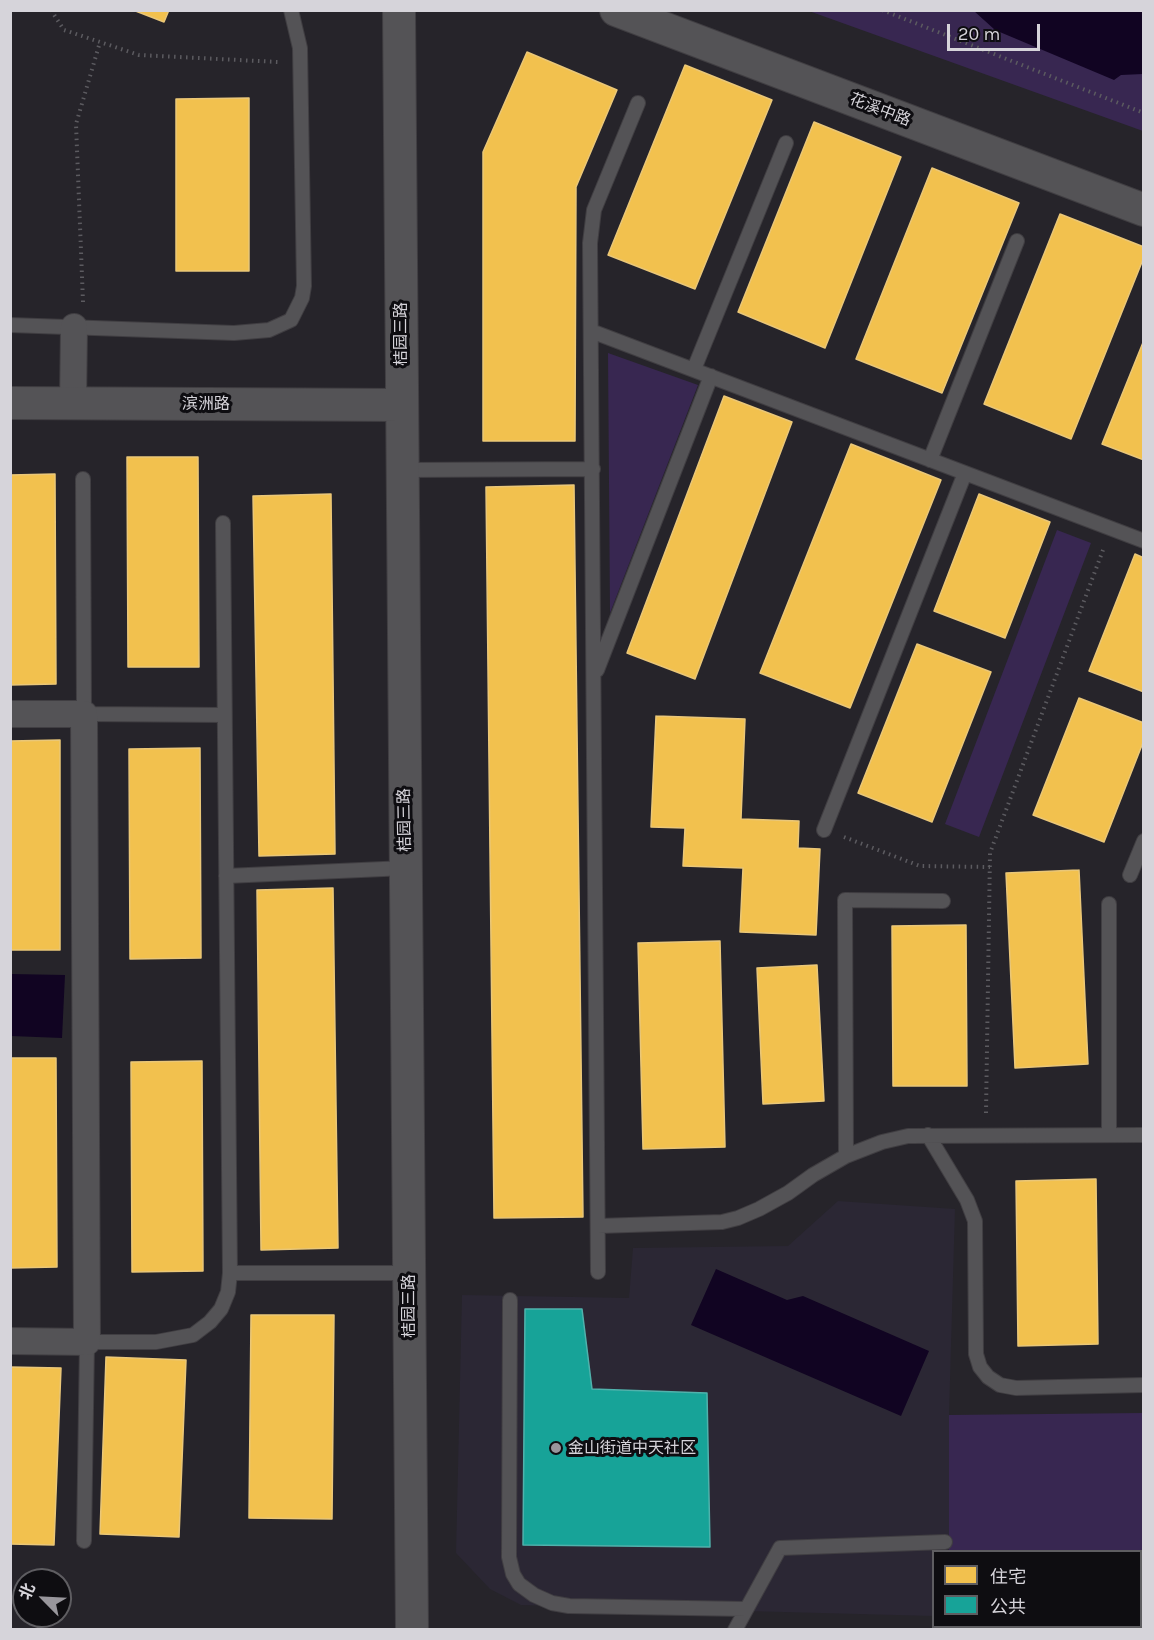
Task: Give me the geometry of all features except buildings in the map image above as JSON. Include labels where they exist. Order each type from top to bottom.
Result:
[{"type":"street","name":"桔园三路","points":[[399,10],[412,1629]]},
{"type":"street","name":"花溪中路","points":[[616,10],[1143,210]]},
{"type":"street","points":[[73,404],[79,328]]},
{"type":"street","name":"滨洲路","points":[[10,403],[402,405]]},
{"type":"street","points":[[10,714],[84,714],[87,1342],[10,1341]]},
{"type":"lane","points":[[10,325],[234,333],[269,330],[291,320],[302,298],[304,286],[300,48],[291,10]]},
{"type":"lane","points":[[598,1272],[590,243],[594,210],[638,103]]},
{"type":"lane","points":[[694,369],[786,143]]},
{"type":"lane","points":[[930,460],[1017,241]]},
{"type":"lane","points":[[591,331],[1143,541]]},
{"type":"lane","points":[[594,678],[711,376]]},
{"type":"lane","points":[[402,470],[592,469]]},
{"type":"lane","points":[[824,830],[965,473]]},
{"type":"lane","points":[[83,479],[84,714],[224,715]]},
{"type":"lane","points":[[84,1541],[87,1342],[156,1342],[193,1335],[210,1322],[221,1309],[228,1292],[230,1273],[223,523]]},
{"type":"lane","points":[[1130,875],[1143,841]]},
{"type":"lane","points":[[226,876],[406,868]]},
{"type":"lane","points":[[846,1156],[844,900],[943,901]]},
{"type":"lane","points":[[1109,904],[1109,1135]]},
{"type":"lane","points":[[928,1135],[967,1200],[975,1221],[976,1354],[980,1367],[988,1377],[1000,1385],[1016,1388],[1143,1386]]},
{"type":"lane","points":[[598,1226],[722,1222],[738,1218],[788,1193],[846,1156],[882,1142],[908,1136],[1143,1135]]},
{"type":"lane","points":[[230,1273],[409,1273]]},
{"type":"lane","points":[[510,1300],[508,1557],[519,1584],[534,1595],[552,1603],[569,1606],[746,1609]]},
{"type":"lane","points":[[735,1629],[780,1548],[945,1542]]},
{"type":"path","points":[[51,10],[64,30],[139,55],[300,63]]},
{"type":"path","points":[[882,10],[1143,113]]},
{"type":"path","points":[[79,328],[76,124],[100,42]]},
{"type":"path","points":[[986,1135],[990,853],[1111,528]]},
{"type":"path","points":[[824,830],[920,866],[990,867]]},
{"type":"shaded area","points":[[809,11],[1143,11],[1143,131]]},
{"type":"shaded area","points":[[974,11],[1143,11],[1143,74],[1121,75],[1114,80],[995,30]]},
{"type":"shaded area","points":[[608,353],[698,385],[610,613]]},
{"type":"shaded area","points":[[1057,530],[1091,543],[979,837],[945,824]]},
{"type":"shaded area","points":[[11,974],[65,975],[62,1038],[11,1036]]},
{"type":"shaded area","points":[[838,1201],[955,1209],[949,1415],[949,1550],[932,1550],[932,1616],[521,1605],[490,1589],[456,1553],[462,1295],[629,1298],[633,1248],[788,1246]]},
{"type":"shaded area","points":[[716,1269],[787,1300],[803,1296],[929,1351],[901,1416],[691,1325]]},
{"type":"shaded area","points":[[1143,1413],[1143,1572],[1142,1550],[949,1550],[949,1415]]},
{"type":"place","name":"金山街道中天社区","points":[[556,1448]]}]
